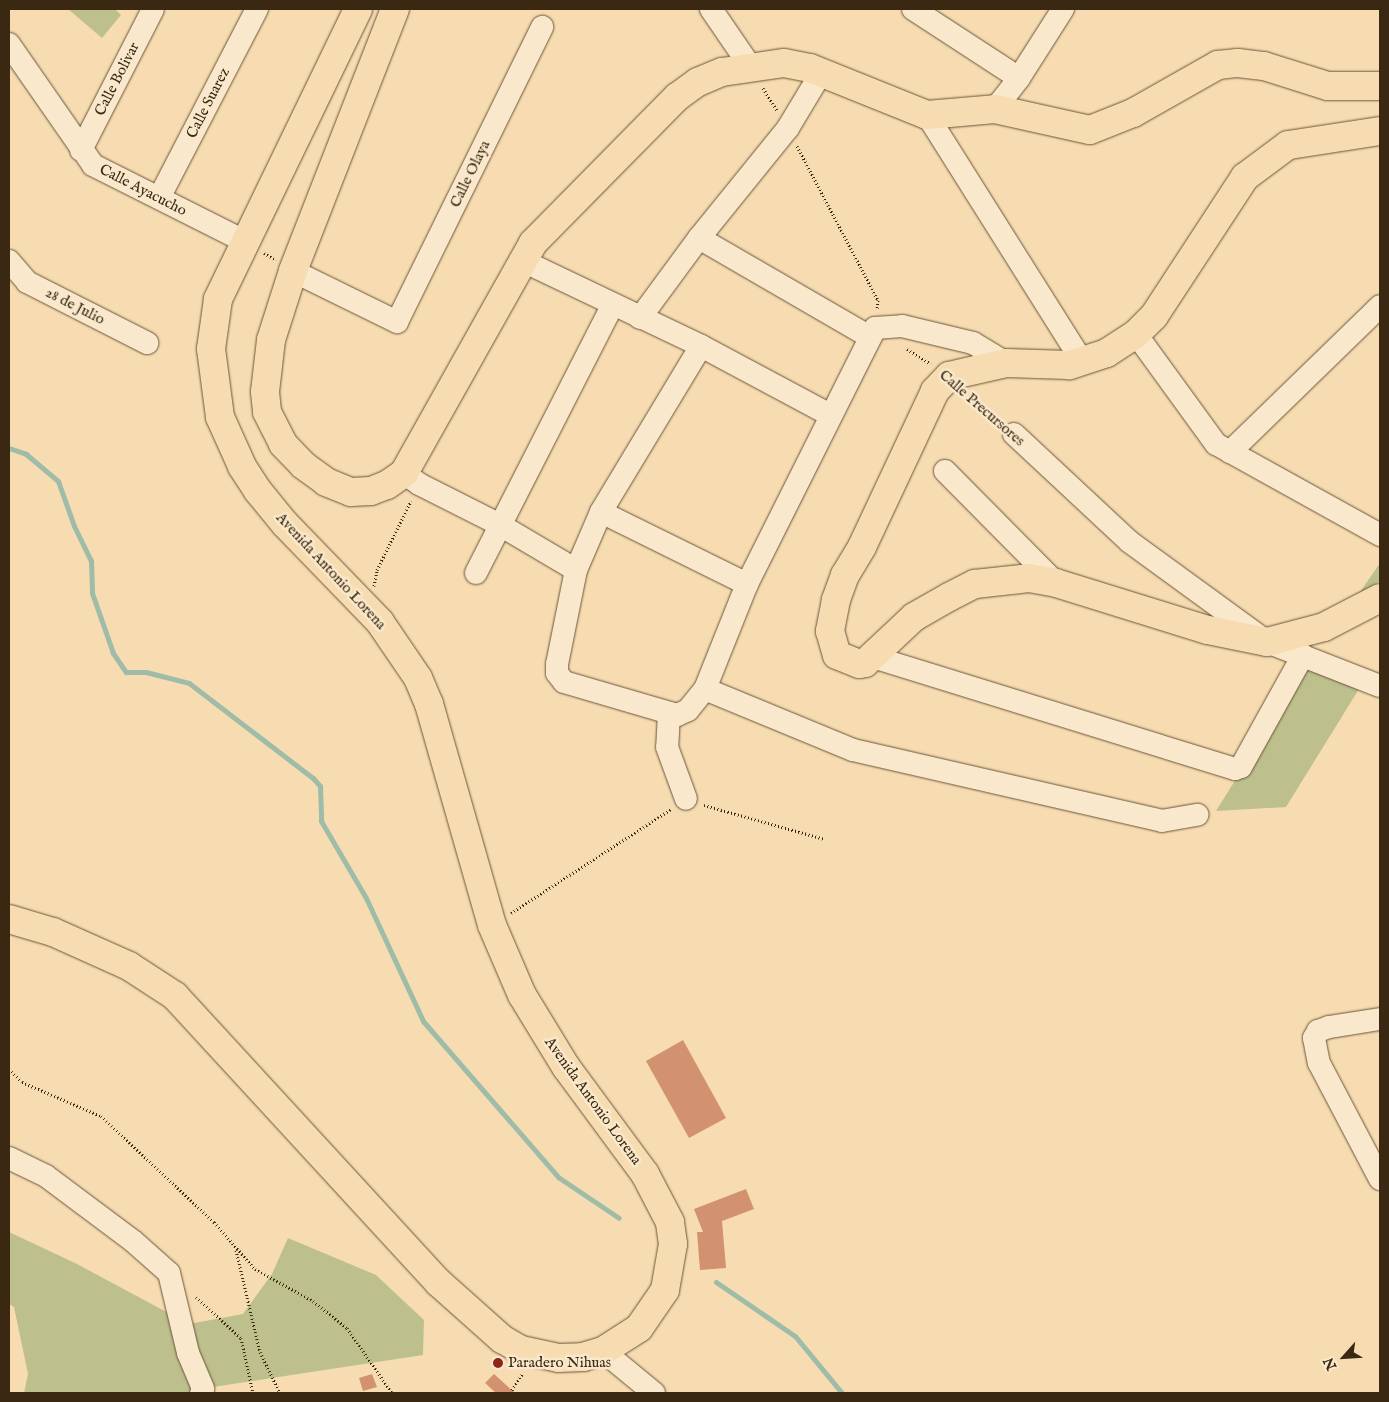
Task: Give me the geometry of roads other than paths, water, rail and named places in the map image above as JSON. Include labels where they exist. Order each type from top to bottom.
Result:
[{"type":"main road","name":"Avenida Antonio Lorena","points":[[9,919],[54,932],[130,966],[175,996],[438,1282],[502,1339],[521,1350],[558,1358],[583,1357],[603,1351],[639,1328],[666,1290],[674,1244],[670,1222],[645,1174],[547,1038],[522,995],[492,925],[429,704],[418,678],[400,648],[369,610],[258,491],[242,466],[220,417],[211,349],[212,322],[226,277],[313,105],[358,9]]},
{"type":"main road","points":[[395,9],[293,271],[271,340],[264,392],[273,427],[282,444],[303,465],[326,482],[351,492],[371,491],[412,478],[520,260],[533,243],[677,97],[698,82],[722,72],[750,66],[784,63],[821,73],[927,115],[995,110],[1090,130],[1133,113],[1218,65],[1238,63],[1264,66],[1328,86],[1380,86]]},
{"type":"main road","points":[[1380,130],[1288,145],[1245,177],[1168,297],[1136,334],[1107,353],[1083,363],[1006,363],[949,376],[935,391],[836,600],[830,631],[837,655],[858,664],[873,657],[914,616],[975,584],[1029,578],[1056,583],[1208,630],[1267,642],[1324,627],[1380,598]]},
{"type":"street","name":"Calle Bolivar","points":[[81,150],[153,9]]},
{"type":"street","name":"Calle Suarez","points":[[158,198],[257,9]]},
{"type":"street","points":[[711,9],[750,66]]},
{"type":"street","points":[[913,9],[1019,78]]},
{"type":"street","points":[[995,110],[1019,78],[1063,9]]},
{"type":"street","name":"Calle Olaya","points":[[293,271],[397,322],[542,27]]},
{"type":"street","name":"Calle Ayacucho","points":[[9,44],[81,150],[93,164],[244,241]]},
{"type":"street","points":[[640,318],[699,238],[788,128],[821,73]]},
{"type":"street","points":[[927,115],[1083,363]]},
{"type":"street","points":[[699,238],[872,332],[902,326],[973,343],[1006,363]]},
{"type":"street","points":[[520,260],[612,306],[701,346],[830,415]]},
{"type":"street","name":"28 de Julio","points":[[9,261],[27,282],[147,344]]},
{"type":"street","points":[[476,573],[612,306]]},
{"type":"street","points":[[1230,452],[1380,306]]},
{"type":"street","points":[[701,346],[601,512],[576,570],[557,673],[564,682],[677,715],[688,710],[705,689],[747,584],[872,332]]},
{"type":"street","points":[[1136,334],[1216,444],[1380,535]]},
{"type":"street","name":"Calle Precursores","points":[[1014,434],[1130,542],[1267,642],[1380,686]]},
{"type":"street","points":[[945,471],[1056,583]]},
{"type":"street","points":[[412,478],[500,525],[576,570]]},
{"type":"street","points":[[601,512],[747,584]]},
{"type":"street","points":[[873,657],[1236,770],[1241,767],[1303,655]]},
{"type":"street","points":[[705,689],[853,750],[1162,821],[1197,815]]},
{"type":"street","points":[[669,713],[667,747],[686,799]]},
{"type":"street","points":[[1380,1019],[1329,1027],[1318,1031],[1314,1038],[1319,1064],[1380,1179]]},
{"type":"street","points":[[9,1158],[46,1176],[133,1241],[169,1273],[188,1353],[203,1389],[201,1393]]},
{"type":"street","points":[[603,1351],[654,1393]]},
{"type":"waterway","points":[[9,448],[26,454],[58,481],[74,526],[91,561],[92,593],[113,653],[126,672],[146,672],[189,683],[313,778],[320,786],[321,821],[366,898],[423,1021],[558,1177],[619,1218]]},
{"type":"waterway","points":[[716,1282],[795,1336],[842,1393]]},
{"type":"place","name":"Paradero Nihuas","points":[[498,1363]]}]
